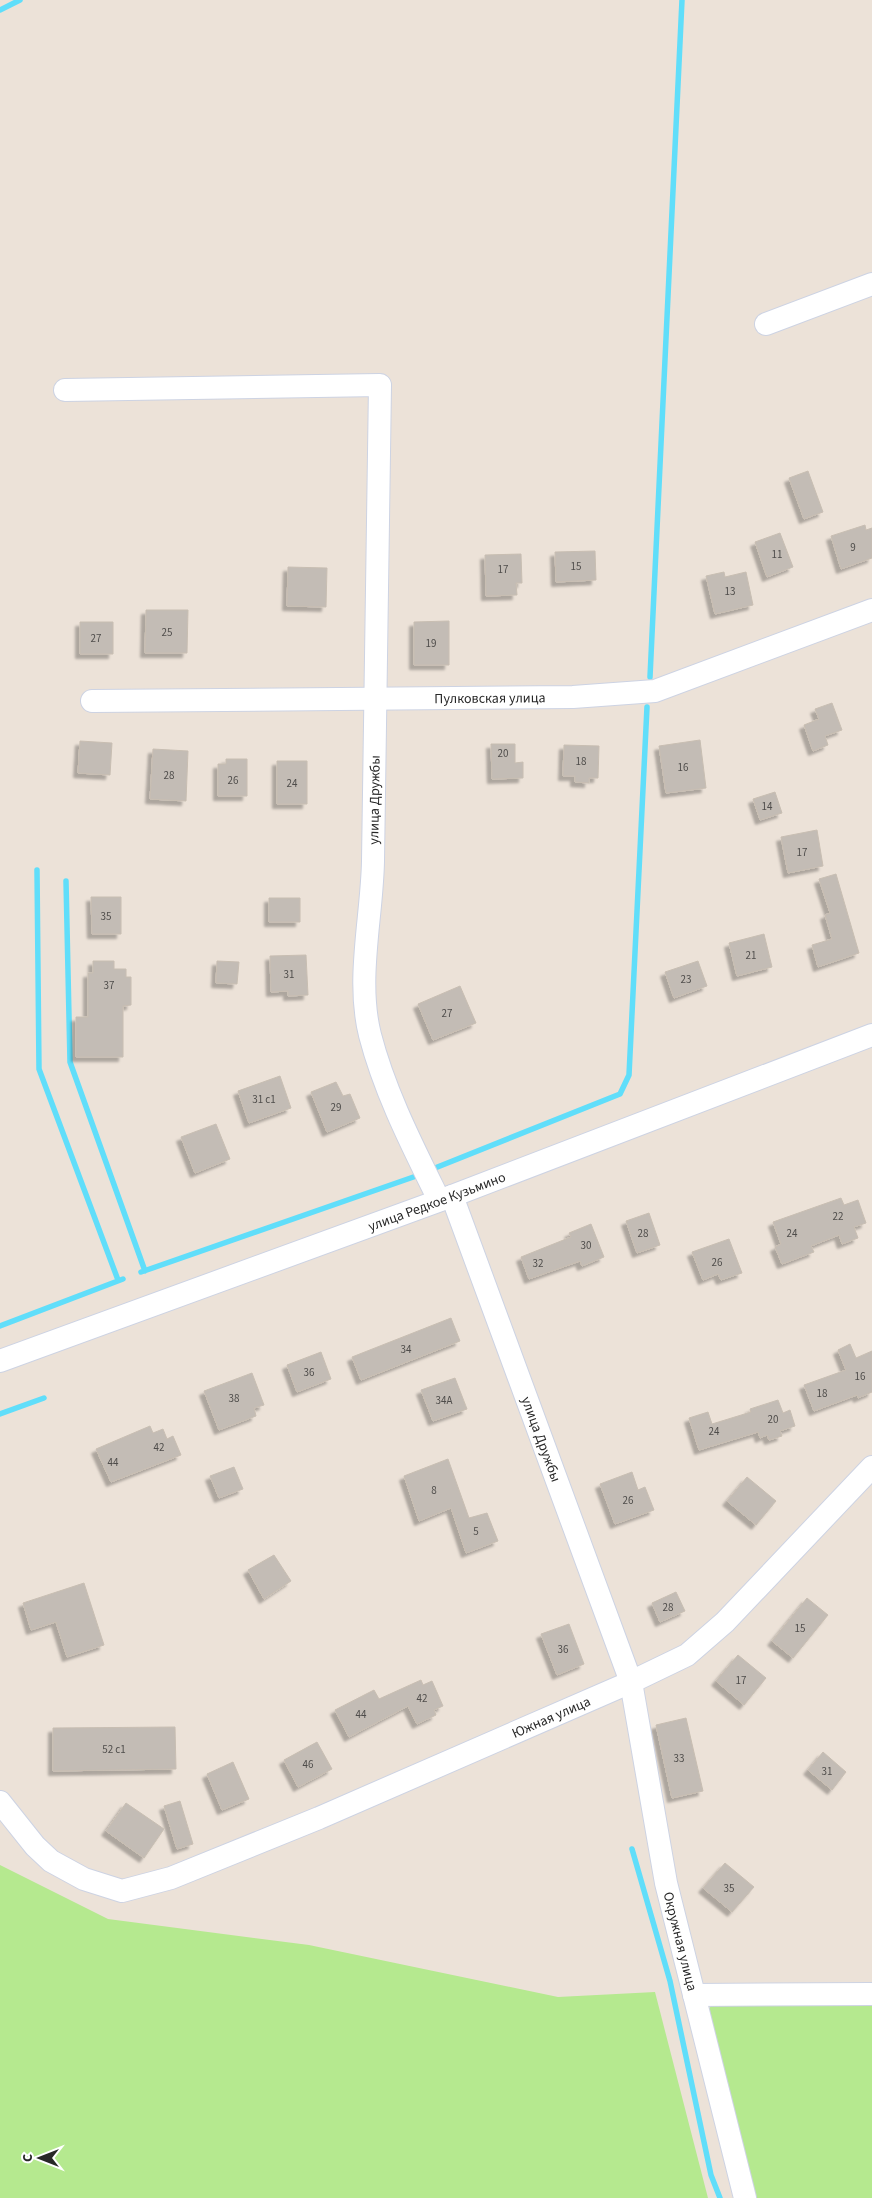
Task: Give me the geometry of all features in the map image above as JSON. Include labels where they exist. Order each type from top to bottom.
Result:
[{"type":"street","points":[[766,324],[872,284]]},
{"type":"street","name":"улица Дружбы","points":[[65,390],[380,385],[372,865],[365,1001],[370,1034],[400,1120],[446,1198],[630,1682]]},
{"type":"street","name":"Пулковская улица","points":[[92,701],[375,700],[573,696],[655,691],[872,610]]},
{"type":"street","name":"улица Редкое Кузьмино","points":[[0,1361],[446,1198],[872,1035]]},
{"type":"street","name":"Южная улица","points":[[0,1802],[35,1846],[51,1861],[84,1879],[122,1891],[171,1878],[319,1818],[630,1682],[687,1655],[725,1622],[872,1467]]},
{"type":"street","name":"Окружная улица","points":[[630,1682],[666,1883],[745,2198]]},
{"type":"street","points":[[694,1995],[872,1994]]},
{"type":"green space","points":[[0,1865],[108,1919],[309,1945],[558,1997],[655,1992],[708,2198],[0,2198]]},
{"type":"green space","points":[[872,1999],[872,2198],[751,2198],[706,2012],[712,2005]]},
{"type":"building","points":[[808,471],[823,512],[804,519],[789,478]]},
{"type":"building","points":[[865,525],[866,530],[872,528],[872,558],[841,569],[831,536]]},
{"type":"building","points":[[780,533],[793,567],[767,577],[755,542]]},
{"type":"building","points":[[595,551],[596,580],[556,582],[555,552]]},
{"type":"building","points":[[521,554],[522,583],[516,583],[517,595],[486,596],[485,555]]},
{"type":"building","points":[[288,567],[327,568],[326,607],[287,606]]},
{"type":"building","points":[[724,572],[725,577],[746,572],[753,605],[715,614],[706,576]]},
{"type":"building","points":[[146,610],[188,610],[187,653],[145,653]]},
{"type":"building","points":[[449,621],[449,665],[414,665],[414,622]]},
{"type":"building","points":[[80,622],[113,622],[113,654],[80,654]]},
{"type":"building","points":[[832,703],[842,730],[825,736],[828,745],[813,751],[804,725],[819,719],[815,709]]},
{"type":"building","points":[[700,740],[706,788],[666,793],[659,746]]},
{"type":"building","points":[[80,741],[112,743],[110,775],[78,773]]},
{"type":"building","points":[[491,744],[515,744],[515,763],[523,762],[523,778],[492,779]]},
{"type":"building","points":[[564,745],[599,746],[598,778],[589,778],[589,783],[575,782],[575,776],[563,776]]},
{"type":"building","points":[[153,749],[188,751],[186,801],[150,799]]},
{"type":"building","points":[[226,759],[247,759],[247,796],[218,796],[218,764],[226,764]]},
{"type":"building","points":[[277,761],[307,761],[307,804],[277,804]]},
{"type":"building","points":[[775,792],[782,813],[760,820],[753,799]]},
{"type":"building","points":[[817,830],[823,866],[788,873],[781,837]]},
{"type":"building","points":[[836,874],[859,953],[818,967],[812,945],[832,939],[825,915],[830,913],[819,879]]},
{"type":"building","points":[[91,897],[121,897],[121,934],[92,934]]},
{"type":"building","points":[[269,898],[300,898],[300,922],[269,922]]},
{"type":"building","points":[[764,934],[772,967],[737,976],[729,943]]},
{"type":"building","points":[[306,955],[308,995],[288,996],[288,991],[271,992],[270,956]]},
{"type":"building","points":[[93,961],[114,961],[114,969],[126,969],[126,977],[131,977],[131,1005],[123,1006],[123,1057],[76,1057],[76,1017],[88,1017],[88,973],[93,973]]},
{"type":"building","points":[[217,961],[239,962],[237,984],[216,983]]},
{"type":"building","points":[[698,961],[707,986],[674,998],[665,972]]},
{"type":"building","points":[[460,986],[476,1023],[433,1040],[418,1004]]},
{"type":"building","points":[[280,1076],[291,1108],[249,1123],[238,1091]]},
{"type":"building","points":[[336,1082],[343,1096],[350,1094],[360,1118],[327,1132],[311,1092]]},
{"type":"building","points":[[216,1124],[230,1159],[195,1173],[181,1137]]},
{"type":"building","points":[[841,1198],[844,1205],[858,1200],[866,1223],[854,1227],[858,1238],[842,1244],[839,1235],[811,1246],[814,1252],[782,1264],[775,1247],[781,1244],[773,1222]]},
{"type":"building","points":[[649,1213],[660,1245],[637,1253],[626,1221]]},
{"type":"building","points":[[591,1224],[604,1257],[582,1266],[580,1261],[529,1279],[521,1257],[571,1237],[569,1233]]},
{"type":"building","points":[[729,1239],[742,1273],[721,1280],[718,1274],[703,1280],[692,1252]]},
{"type":"building","points":[[451,1318],[460,1341],[361,1380],[352,1357]]},
{"type":"building","points":[[850,1344],[856,1358],[872,1351],[872,1392],[858,1398],[857,1395],[814,1411],[804,1385],[846,1370],[838,1350]]},
{"type":"building","points":[[321,1352],[331,1379],[297,1392],[287,1365]]},
{"type":"building","points":[[252,1373],[264,1405],[254,1408],[256,1416],[219,1430],[204,1391]]},
{"type":"building","points":[[455,1378],[467,1409],[433,1421],[421,1390]]},
{"type":"building","points":[[778,1400],[783,1413],[790,1410],[795,1426],[780,1431],[782,1436],[769,1440],[767,1435],[760,1438],[758,1432],[699,1450],[689,1418],[708,1412],[712,1424],[751,1412],[750,1409]]},
{"type":"building","points":[[150,1426],[153,1433],[163,1429],[167,1439],[173,1436],[181,1455],[111,1482],[96,1449]]},
{"type":"building","points":[[448,1459],[469,1518],[487,1513],[498,1541],[466,1553],[451,1508],[419,1521],[404,1476]]},
{"type":"building","points":[[234,1467],[243,1489],[219,1498],[210,1476]]},
{"type":"building","points":[[632,1472],[638,1490],[645,1487],[654,1510],[615,1524],[600,1484]]},
{"type":"building","points":[[747,1477],[776,1501],[756,1525],[727,1501]]},
{"type":"building","points":[[274,1555],[291,1581],[264,1599],[248,1570]]},
{"type":"building","points":[[84,1583],[104,1645],[67,1657],[56,1622],[31,1630],[23,1603]]},
{"type":"building","points":[[676,1592],[685,1611],[660,1622],[652,1603]]},
{"type":"building","points":[[807,1598],[828,1615],[793,1658],[772,1641]]},
{"type":"building","points":[[569,1624],[584,1664],[557,1675],[541,1634]]},
{"type":"building","points":[[738,1655],[766,1678],[744,1705],[716,1681]]},
{"type":"building","points":[[421,1680],[423,1685],[432,1681],[443,1706],[434,1710],[436,1715],[417,1724],[408,1706],[349,1737],[335,1710],[374,1690],[379,1699]]},
{"type":"building","points":[[686,1718],[703,1791],[672,1798],[656,1725]]},
{"type":"building","points":[[175,1727],[176,1769],[53,1771],[53,1728]]},
{"type":"building","points":[[317,1742],[332,1769],[298,1787],[284,1760]]},
{"type":"building","points":[[823,1752],[846,1772],[832,1790],[808,1770]]},
{"type":"building","points":[[233,1762],[249,1799],[222,1810],[207,1774]]},
{"type":"building","points":[[180,1801],[193,1844],[177,1849],[164,1806]]},
{"type":"building","points":[[126,1803],[164,1829],[144,1858],[106,1831]]},
{"type":"building","points":[[725,1863],[754,1887],[732,1912],[703,1888]]},
{"type":"waterway","points":[[0,10],[20,0]]},
{"type":"waterway","points":[[650,677],[682,0]]},
{"type":"waterway","points":[[430,1170],[620,1094],[629,1075],[647,707]]},
{"type":"waterway","points":[[37,870],[39,1069],[118,1280]]},
{"type":"waterway","points":[[66,881],[70,1062],[145,1271]]},
{"type":"waterway","points":[[141,1272],[422,1174]]},
{"type":"waterway","points":[[0,1326],[123,1279]]},
{"type":"waterway","points":[[0,1414],[44,1398]]},
{"type":"waterway","points":[[632,1849],[670,1981],[711,2175],[720,2198]]}]
